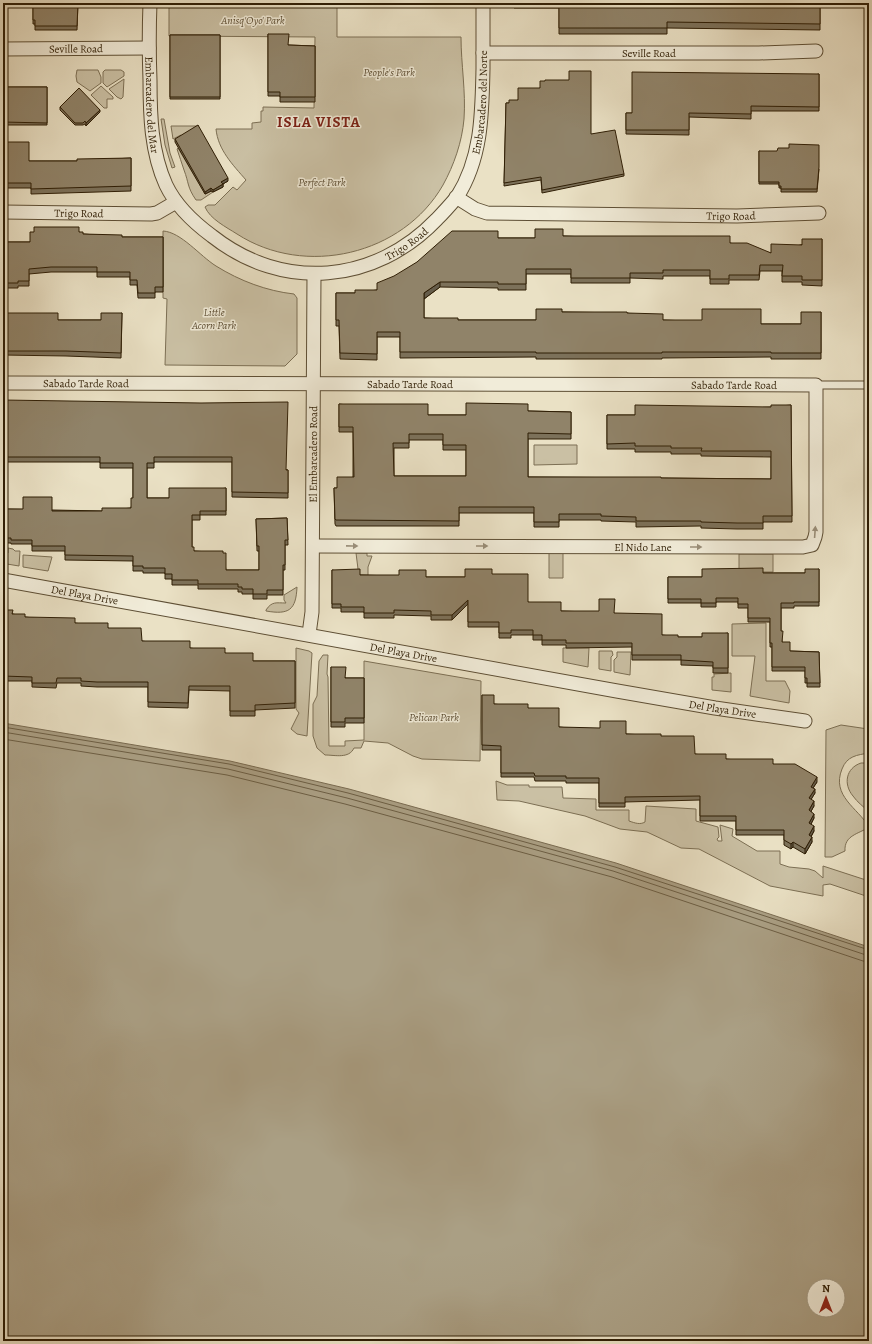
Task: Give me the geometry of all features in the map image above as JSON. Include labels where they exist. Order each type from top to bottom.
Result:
[{"type":"street","name":"Embarcadero del Mar","points":[[150,3],[150,115],[154,144],[166,184],[176,202]]},
{"type":"street","name":"Embarcadero del Norte","points":[[456,197],[476,155],[481,130],[483,3]]},
{"type":"street","name":"Seville Road","points":[[3,49],[149,48]]},
{"type":"street","name":"Seville Road","points":[[483,53],[759,53],[816,51]]},
{"type":"street","name":"Trigo Road","points":[[3,212],[151,214],[157,213],[176,202],[190,218],[204,230],[222,244],[245,257],[269,266],[298,273],[314,274],[328,274],[369,265],[396,252],[425,232],[456,197],[476,209],[487,213],[737,216],[819,213]]},
{"type":"street","name":"El Embarcadero Road","points":[[308,634],[312,612],[314,274]]},
{"type":"street","name":"Sabado Tarde Road","points":[[3,383],[816,385]]},
{"type":"street","name":"El Nido Lane","points":[[313,546],[803,547],[812,545],[816,537],[816,385]]},
{"type":"street","name":"Del Playa Drive","points":[[3,580],[653,697],[805,721]]},
{"type":"lane","points":[[816,385],[869,385]]},
{"type":"green space","name":"Perfect Park","points":[[169,3],[337,3],[337,37],[461,37],[464,119],[457,153],[443,185],[425,209],[404,228],[378,243],[350,252],[322,256],[292,255],[264,247],[223,226],[214,219],[205,207],[208,205],[215,205],[233,187],[237,190],[246,180],[231,163],[223,150],[217,137],[216,129],[252,129],[252,123],[261,122],[261,111],[263,111],[263,107],[314,108],[315,37],[169,36]]},
{"type":"green space","points":[[77,70],[98,70],[101,77],[101,83],[90,91],[77,82]]},
{"type":"green space","points":[[105,70],[121,70],[124,72],[124,76],[107,87],[103,83],[103,72]]},
{"type":"green space","points":[[124,79],[123,97],[121,99],[109,89]]},
{"type":"green space","points":[[101,86],[113,97],[113,99],[107,99],[107,108],[104,108],[91,95]]},
{"type":"green space","points":[[161,119],[164,119],[170,153],[175,167],[172,168],[165,145]]},
{"type":"green space","points":[[171,126],[199,126],[182,137],[181,135],[173,139]]},
{"type":"green space","points":[[178,148],[205,194],[211,191],[213,192],[201,200],[196,200],[191,192],[177,149]]},
{"type":"green space","name":"Little Acorn Park","points":[[163,231],[177,235],[210,262],[235,276],[264,288],[294,294],[297,298],[297,354],[285,366],[165,365],[167,299],[163,298]]},
{"type":"green space","points":[[534,445],[577,445],[577,464],[534,465]]},
{"type":"green space","points":[[8,548],[15,551],[20,551],[19,566],[7,564],[6,555],[8,553]]},
{"type":"green space","points":[[356,553],[367,553],[367,556],[372,556],[368,567],[368,578],[359,577]]},
{"type":"green space","points":[[549,553],[563,553],[563,578],[549,578]]},
{"type":"green space","points":[[739,554],[773,554],[773,572],[739,572]]},
{"type":"green space","points":[[23,555],[52,557],[48,571],[23,567]]},
{"type":"green space","points":[[297,587],[295,601],[290,609],[280,612],[266,611],[272,604],[286,603],[284,600],[284,595]]},
{"type":"green space","points":[[766,623],[766,681],[785,681],[790,691],[789,703],[750,696],[755,656],[732,656],[732,624]]},
{"type":"green space","points":[[296,648],[312,653],[307,736],[297,734],[291,729],[299,713],[296,709]]},
{"type":"green space","points":[[563,648],[589,648],[588,667],[563,662]]},
{"type":"green space","points":[[599,651],[612,651],[611,671],[599,669]]},
{"type":"green space","points":[[617,652],[631,652],[630,675],[614,672],[614,660],[617,657]]},
{"type":"green space","name":"Pelican Park","points":[[323,655],[328,655],[327,674],[329,746],[345,746],[345,741],[364,740],[364,661],[481,681],[480,761],[422,759],[388,743],[364,741],[361,748],[354,748],[349,754],[337,756],[325,755],[317,748],[313,736],[313,704],[317,696],[319,661]]},
{"type":"green space","points":[[731,673],[731,692],[712,690],[712,677],[714,677],[714,674]]},
{"type":"green space","points":[[841,725],[869,730],[869,753],[853,757],[847,761],[842,769],[840,787],[847,801],[869,827],[847,841],[845,851],[832,857],[825,857],[826,730]]},
{"type":"green space","points":[[867,763],[869,771],[869,812],[855,798],[850,791],[847,782],[849,772],[856,765]]},
{"type":"green space","points":[[496,781],[507,785],[529,785],[529,787],[562,787],[563,798],[596,799],[596,810],[629,810],[629,821],[637,823],[645,822],[646,806],[696,809],[696,821],[718,827],[718,841],[722,841],[720,825],[733,829],[732,836],[757,851],[780,851],[780,864],[789,867],[809,869],[815,871],[823,878],[823,866],[869,881],[869,898],[830,884],[823,885],[823,896],[770,886],[699,849],[681,848],[647,832],[620,829],[585,816],[519,801],[497,800]]},
{"type":"water","points":[[3,723],[230,761],[349,789],[616,863],[869,947],[869,1341],[3,1341]]},
{"type":"building","points":[[33,3],[78,3],[77,26],[35,26],[35,20],[33,20]]},
{"type":"building","points":[[559,3],[820,3],[820,24],[667,22],[667,28],[559,28]]},
{"type":"building","points":[[268,34],[289,34],[288,45],[315,46],[315,97],[280,97],[280,92],[268,92]]},
{"type":"building","points":[[170,35],[220,35],[220,97],[170,97]]},
{"type":"building","points":[[569,71],[591,71],[591,134],[615,130],[624,174],[542,190],[541,177],[504,183],[506,103],[509,103],[509,100],[518,100],[518,88],[540,88],[540,81],[545,80],[569,80]]},
{"type":"building","points":[[632,72],[819,74],[819,107],[751,106],[751,114],[689,113],[689,130],[626,130],[626,113],[632,113]]},
{"type":"building","points":[[3,87],[47,87],[47,123],[3,122]]},
{"type":"building","points":[[79,88],[100,110],[86,123],[85,121],[83,123],[75,123],[60,107]]},
{"type":"building","points":[[198,125],[228,178],[221,182],[223,184],[213,190],[211,188],[205,192],[175,139]]},
{"type":"building","points":[[5,142],[29,142],[29,161],[77,161],[77,159],[131,158],[131,186],[31,189],[31,183],[5,183],[5,170],[3,170],[3,150],[5,150]]},
{"type":"building","points":[[789,144],[819,145],[817,189],[781,189],[779,182],[759,182],[759,151],[777,151],[778,148],[789,148]]},
{"type":"building","points":[[34,227],[79,227],[79,232],[83,232],[83,234],[122,235],[122,237],[163,237],[163,287],[155,287],[155,293],[138,293],[137,280],[130,280],[130,272],[97,272],[97,267],[51,267],[29,269],[29,281],[3,283],[3,242],[30,242],[30,232],[34,232]]},
{"type":"building","points":[[535,229],[563,229],[563,236],[730,236],[730,243],[747,243],[771,253],[771,244],[802,245],[802,239],[822,239],[822,280],[802,280],[802,276],[782,276],[783,265],[760,265],[759,275],[729,275],[729,279],[710,279],[710,270],[663,270],[663,273],[630,273],[630,278],[571,278],[571,269],[526,269],[526,284],[498,284],[498,282],[440,282],[424,293],[424,318],[458,318],[458,320],[536,320],[536,309],[562,309],[562,312],[627,312],[663,314],[663,320],[702,320],[702,309],[761,309],[761,324],[801,324],[801,312],[821,312],[821,353],[400,352],[400,332],[377,332],[377,354],[340,353],[339,320],[336,320],[336,293],[355,293],[355,290],[377,290],[377,283],[394,276],[417,262],[452,231],[498,231],[498,238],[535,238]]},
{"type":"building","points":[[3,313],[58,313],[58,320],[101,320],[101,313],[122,313],[121,353],[3,351]]},
{"type":"building","points":[[3,400],[201,403],[288,402],[286,470],[288,470],[288,493],[232,492],[232,457],[154,457],[154,463],[147,463],[147,498],[169,498],[169,488],[226,488],[226,511],[200,511],[200,515],[192,515],[192,547],[194,547],[194,551],[223,551],[223,553],[226,553],[226,570],[259,570],[259,546],[257,546],[256,519],[287,518],[288,540],[285,540],[283,590],[267,590],[267,594],[253,594],[253,589],[242,589],[242,587],[238,587],[238,584],[198,584],[198,580],[172,580],[172,574],[165,574],[165,568],[143,568],[143,566],[133,566],[133,556],[65,555],[65,546],[32,546],[32,540],[11,540],[11,538],[4,538],[3,509],[23,509],[23,497],[52,497],[52,511],[102,511],[102,508],[131,508],[131,498],[133,498],[133,463],[100,463],[100,457],[3,457]]},
{"type":"building","points":[[466,403],[528,404],[528,411],[571,412],[571,434],[528,433],[528,477],[771,479],[771,451],[701,451],[702,448],[635,446],[635,443],[607,444],[607,415],[635,415],[635,405],[771,407],[771,405],[791,405],[792,516],[763,516],[763,523],[737,523],[701,521],[636,521],[636,517],[601,516],[601,514],[559,514],[559,522],[534,522],[534,507],[459,507],[459,521],[335,519],[334,488],[337,488],[337,477],[354,477],[353,427],[339,427],[339,404],[428,404],[428,415],[466,415]],"holes":[[[409,434],[443,434],[443,445],[466,445],[466,476],[394,476],[393,443],[409,443]]]},
{"type":"building","points":[[763,568],[763,573],[805,573],[805,569],[819,569],[819,602],[781,603],[781,631],[783,631],[782,642],[790,642],[790,651],[819,652],[820,683],[807,683],[807,678],[805,678],[805,667],[772,667],[770,618],[748,618],[748,604],[738,604],[738,598],[716,598],[716,603],[701,603],[701,599],[668,599],[668,577],[702,577],[702,569]]},
{"type":"building","points":[[360,569],[360,575],[399,575],[399,570],[426,570],[426,577],[465,577],[465,569],[492,569],[492,574],[528,574],[528,602],[561,602],[561,611],[599,611],[599,599],[615,599],[614,613],[662,614],[662,635],[702,637],[702,633],[728,633],[728,668],[713,668],[713,662],[681,660],[681,655],[632,655],[632,643],[566,643],[566,640],[542,640],[542,635],[533,635],[533,630],[511,630],[511,633],[499,633],[499,622],[468,622],[468,600],[452,615],[431,615],[431,611],[394,610],[394,613],[364,613],[364,607],[341,607],[341,604],[332,604],[332,570]]},
{"type":"building","points":[[3,610],[13,610],[12,614],[25,614],[25,617],[75,618],[75,623],[108,623],[108,628],[141,628],[142,641],[190,641],[190,648],[225,648],[225,653],[253,653],[253,661],[295,661],[295,703],[255,705],[255,711],[230,711],[230,686],[189,686],[188,703],[148,702],[148,682],[97,682],[81,681],[81,678],[57,678],[56,683],[32,683],[32,677],[3,676]]},
{"type":"building","points":[[331,667],[346,667],[345,678],[364,678],[364,718],[345,718],[345,722],[331,722]]},
{"type":"building","points":[[482,695],[494,695],[494,704],[528,704],[528,708],[559,708],[559,727],[600,728],[600,721],[626,721],[626,734],[694,736],[695,754],[726,754],[726,759],[773,759],[773,764],[795,764],[817,777],[811,787],[815,789],[809,798],[814,801],[809,810],[814,814],[809,823],[814,826],[809,835],[812,837],[805,849],[793,842],[791,844],[784,840],[784,830],[736,830],[736,816],[700,816],[700,796],[625,797],[625,803],[599,803],[599,778],[535,776],[534,773],[501,773],[501,746],[482,745]]},
{"type":"district","name":"ISLA VISTA","points":[[319,122]]},
{"type":"park label","name":"Anisq'Oyo' Park","points":[[253,20]]},
{"type":"park label","name":"People's Park","points":[[389,72]]}]
